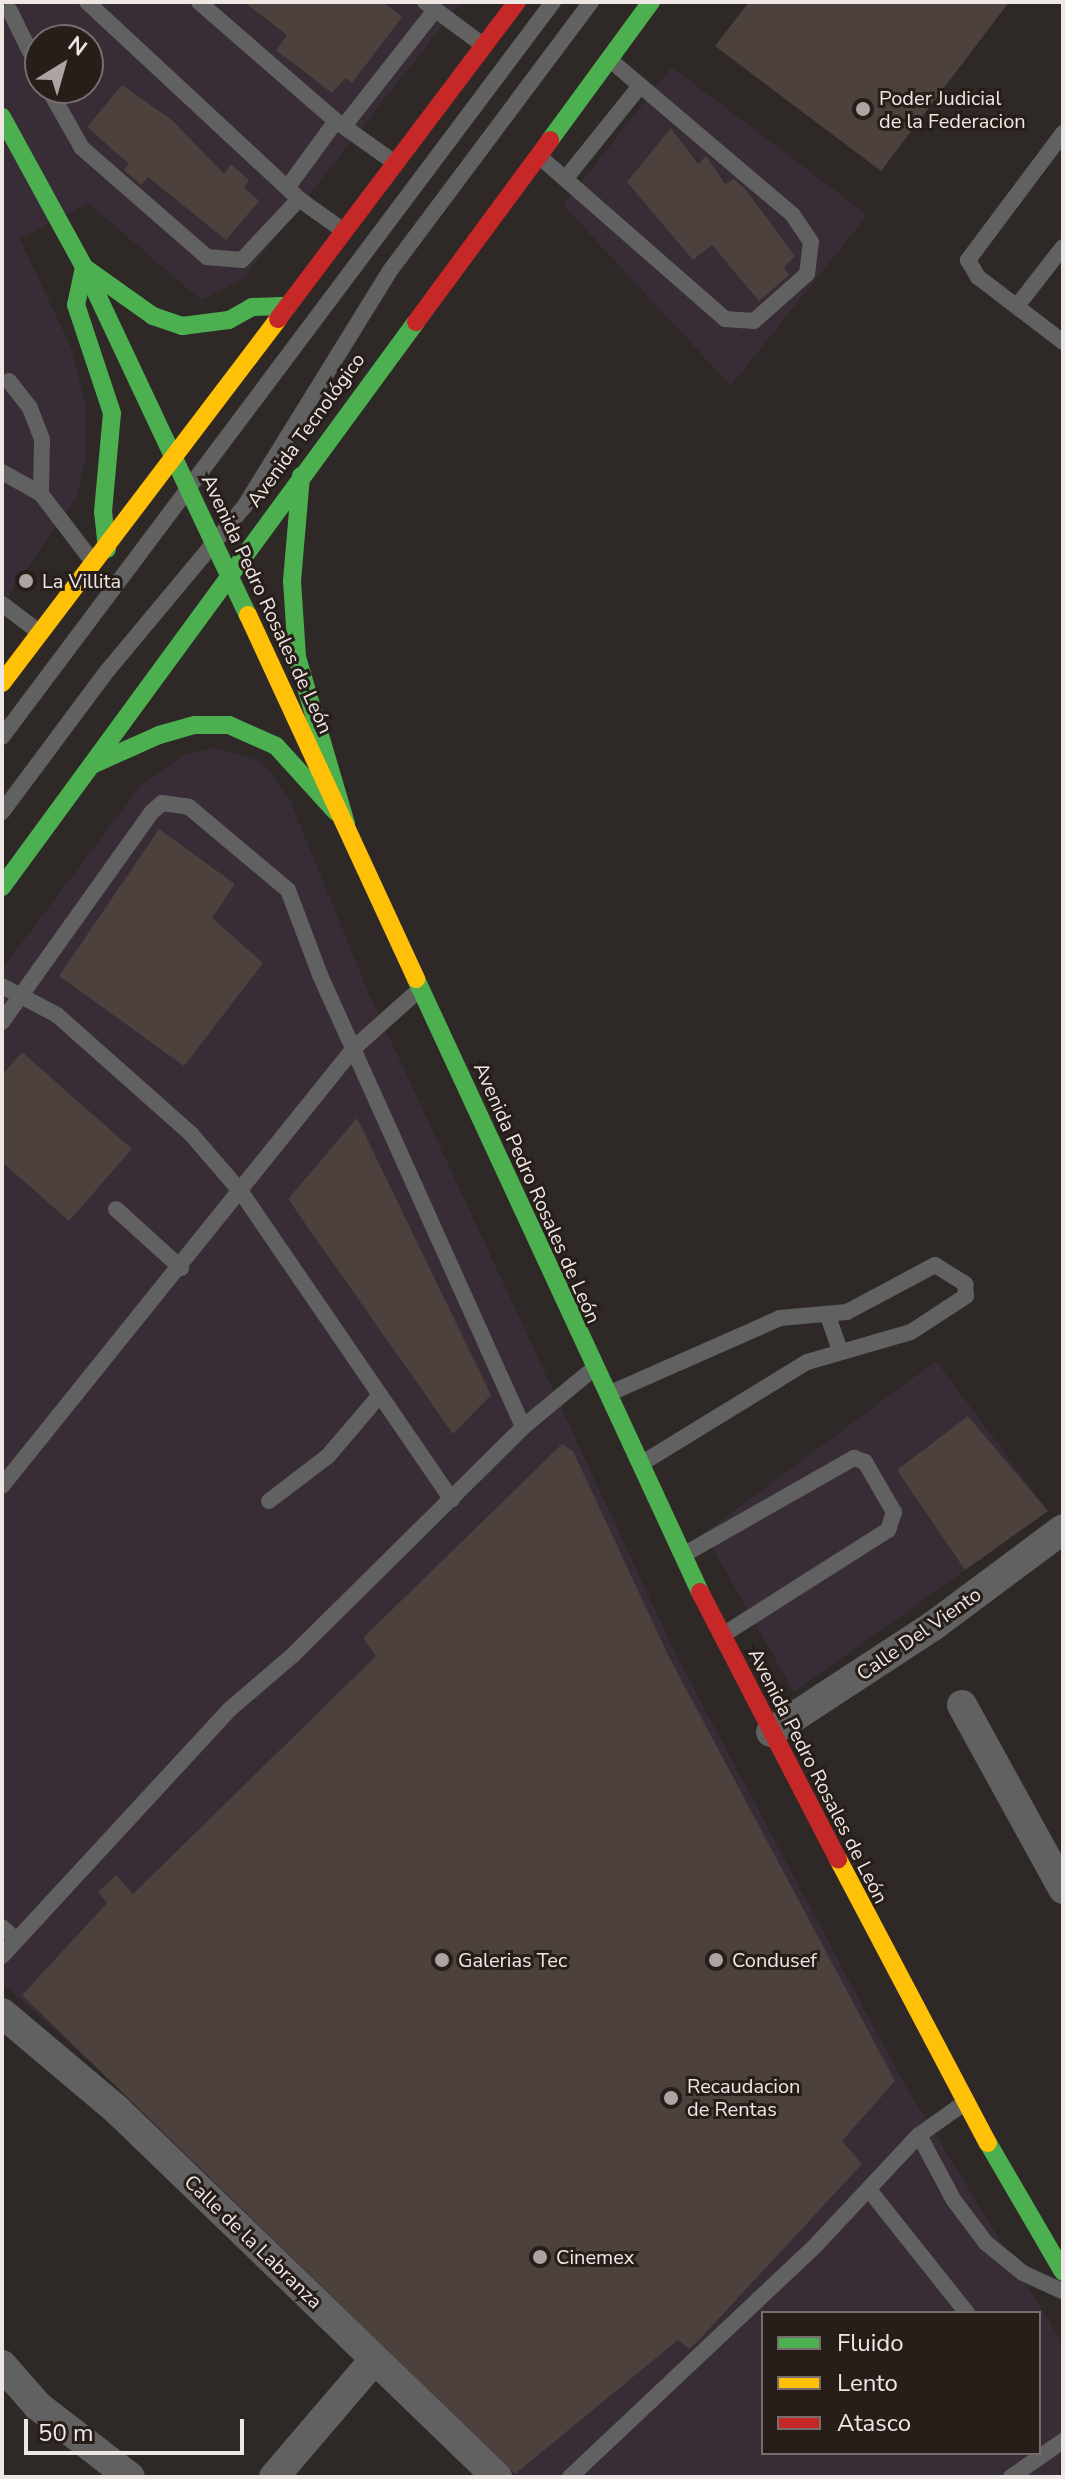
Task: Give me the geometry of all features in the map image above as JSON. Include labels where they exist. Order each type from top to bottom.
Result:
[{"type":"main road","points":[[2,683],[517,2]]},
{"type":"main road","name":"Avenida Tecnológico","points":[[2,887],[228,571],[301,476],[535,153],[651,2]]},
{"type":"main road","name":"Avenida Pedro Rosales de León","points":[[2,117],[84,267],[216,545],[346,824],[603,1396],[721,1636],[964,2103],[1063,2272]]},
{"type":"main road","points":[[489,216],[515,151]]},
{"type":"main road","points":[[101,556],[112,413],[76,305],[84,267],[153,316],[182,326],[229,320],[252,307],[288,306]]},
{"type":"main road","points":[[301,476],[292,581],[297,657],[346,824]]},
{"type":"main road","points":[[92,765],[159,735],[195,725],[229,725],[283,752],[346,824]]},
{"type":"street","name":"Calle Del Viento","points":[[771,1732],[933,1626],[1063,1529]]},
{"type":"street","points":[[962,1705],[1062,1885]]},
{"type":"street","name":"Calle de la Labranza","points":[[2,2013],[116,2109],[497,2477]]},
{"type":"street","points":[[274,2477],[374,2360]]},
{"type":"street","points":[[2,2365],[38,2406],[130,2477]]},
{"type":"lane","points":[[87,2],[294,191],[344,232]]},
{"type":"lane","points":[[199,2],[340,124],[396,164]]},
{"type":"lane","points":[[2,737],[190,492],[553,2]]},
{"type":"lane","points":[[2,812],[108,670],[216,545],[286,442],[372,297],[591,2]]},
{"type":"lane","points":[[57,104],[82,148],[207,257],[242,260],[430,6],[484,46]]},
{"type":"lane","points":[[11,10],[24,38]]},
{"type":"lane","points":[[535,153],[735,323],[754,321],[807,274],[811,242],[799,221],[608,57]]},
{"type":"lane","points":[[566,178],[640,86]]},
{"type":"lane","points":[[1063,133],[968,260],[969,269],[1063,342]]},
{"type":"lane","points":[[1017,306],[1063,247]]},
{"type":"lane","points":[[4,380],[30,408],[42,440],[41,494]]},
{"type":"lane","points":[[2,472],[41,494],[101,556]]},
{"type":"lane","points":[[2,604],[40,633]]},
{"type":"lane","points":[[2,1022],[152,812],[176,803],[281,880],[523,1427]]},
{"type":"lane","points":[[2,986],[57,1015],[191,1134],[241,1192],[452,1500]]},
{"type":"lane","points":[[2,1486],[181,1268],[354,1048],[421,989]]},
{"type":"lane","points":[[116,1209],[181,1268]]},
{"type":"lane","points":[[603,1396],[780,1318],[828,1316],[862,1305],[935,1265],[968,1291],[911,1332],[839,1348],[713,1414],[638,1466]]},
{"type":"lane","points":[[828,1316],[839,1348]]},
{"type":"lane","points":[[2,1956],[230,1709],[452,1500],[523,1427],[592,1370]]},
{"type":"lane","points":[[269,1501],[328,1456],[380,1395]]},
{"type":"lane","points":[[682,1556],[854,1458],[865,1462],[894,1512],[888,1530],[721,1636]]},
{"type":"lane","points":[[2,1927],[16,1940]]},
{"type":"lane","points":[[570,2477],[870,2191],[919,2135],[964,2103]]},
{"type":"lane","points":[[919,2135],[953,2199],[986,2243],[1023,2273],[1063,2291]]},
{"type":"lane","points":[[870,2191],[965,2311]]},
{"type":"lane","points":[[1011,2477],[1063,2441]]},
{"type":"shaded area","points":[[2,2],[461,2],[242,280],[201,300],[88,203],[20,239],[72,350],[86,407],[86,457],[77,496],[2,605]]},
{"type":"shaded area","points":[[672,67],[867,215],[731,386],[563,205]]},
{"type":"shaded area","points":[[214,748],[262,762],[289,798],[369,994],[677,1657],[901,2078],[1063,2344],[1060,2477],[510,2477],[102,2073],[2,1983],[2,969],[142,784],[184,755]]},
{"type":"shaded area","points":[[936,1361],[1048,1511],[794,1692],[704,1533]]},
{"type":"building","points":[[244,2],[383,2],[402,17],[352,83],[345,78],[332,93],[276,50],[287,35]]},
{"type":"building","name":"Poder Judicial de la Federacion","points":[[749,2],[1009,2],[881,171],[715,46]]},
{"type":"building","points":[[122,85],[172,120],[224,174],[231,164],[249,180],[244,187],[259,201],[226,240],[148,177],[141,185],[124,170],[129,164],[87,127]]},
{"type":"building","points":[[671,128],[698,164],[706,156],[725,184],[734,179],[746,190],[795,256],[784,267],[789,275],[759,301],[712,245],[693,260],[627,182]]},
{"type":"building","points":[[159,829],[235,884],[212,918],[263,963],[184,1066],[59,976]]},
{"type":"building","points":[[22,1052],[132,1149],[69,1221],[2,1162],[2,1075]]},
{"type":"building","points":[[357,1118],[491,1395],[453,1434],[288,1199]]},
{"type":"building","points":[[968,1416],[1048,1511],[965,1570],[897,1470]]},
{"type":"building","name":"Galerias Tec","points":[[562,1444],[573,1451],[668,1655],[895,2081],[842,2141],[862,2164],[698,2341],[689,2349],[678,2340],[515,2474],[22,1995],[107,1903],[98,1892],[116,1875],[133,1894],[376,1656],[363,1638]]},
{"type":"traffic: fast","points":[[550,140],[651,2]]},
{"type":"traffic: fast","points":[[2,117],[84,267],[248,615]]},
{"type":"traffic: fast","points":[[107,549],[103,512],[112,413],[76,305],[84,267],[153,316],[182,326],[229,320],[252,307],[288,306]]},
{"type":"traffic: fast","points":[[2,887],[416,322]]},
{"type":"traffic: fast","points":[[301,476],[292,581],[297,657],[346,824]]},
{"type":"traffic: fast","points":[[94,764],[159,735],[195,725],[229,725],[276,746],[336,812]]},
{"type":"traffic: fast","points":[[416,979],[700,1592]]},
{"type":"traffic: fast","points":[[988,2143],[1063,2272]]},
{"type":"traffic: slow","points":[[2,683],[278,319]]},
{"type":"traffic: slow","points":[[248,615],[416,979]]},
{"type":"traffic: slow","points":[[838,1859],[988,2143]]},
{"type":"traffic: jam","points":[[278,319],[517,2]]},
{"type":"traffic: jam","points":[[416,322],[550,140]]},
{"type":"traffic: jam","points":[[700,1592],[838,1859]]},
{"type":"place","name":"Poder Judicial de la Federacion","points":[[863,109]]},
{"type":"place","name":"La Villita","points":[[26,581]]},
{"type":"place","name":"Galerias Tec","points":[[442,1960]]},
{"type":"place","name":"Condusef","points":[[716,1960]]},
{"type":"place","name":"Recaudacion de Rentas","points":[[671,2098]]},
{"type":"place","name":"Cinemex","points":[[540,2257]]}]
